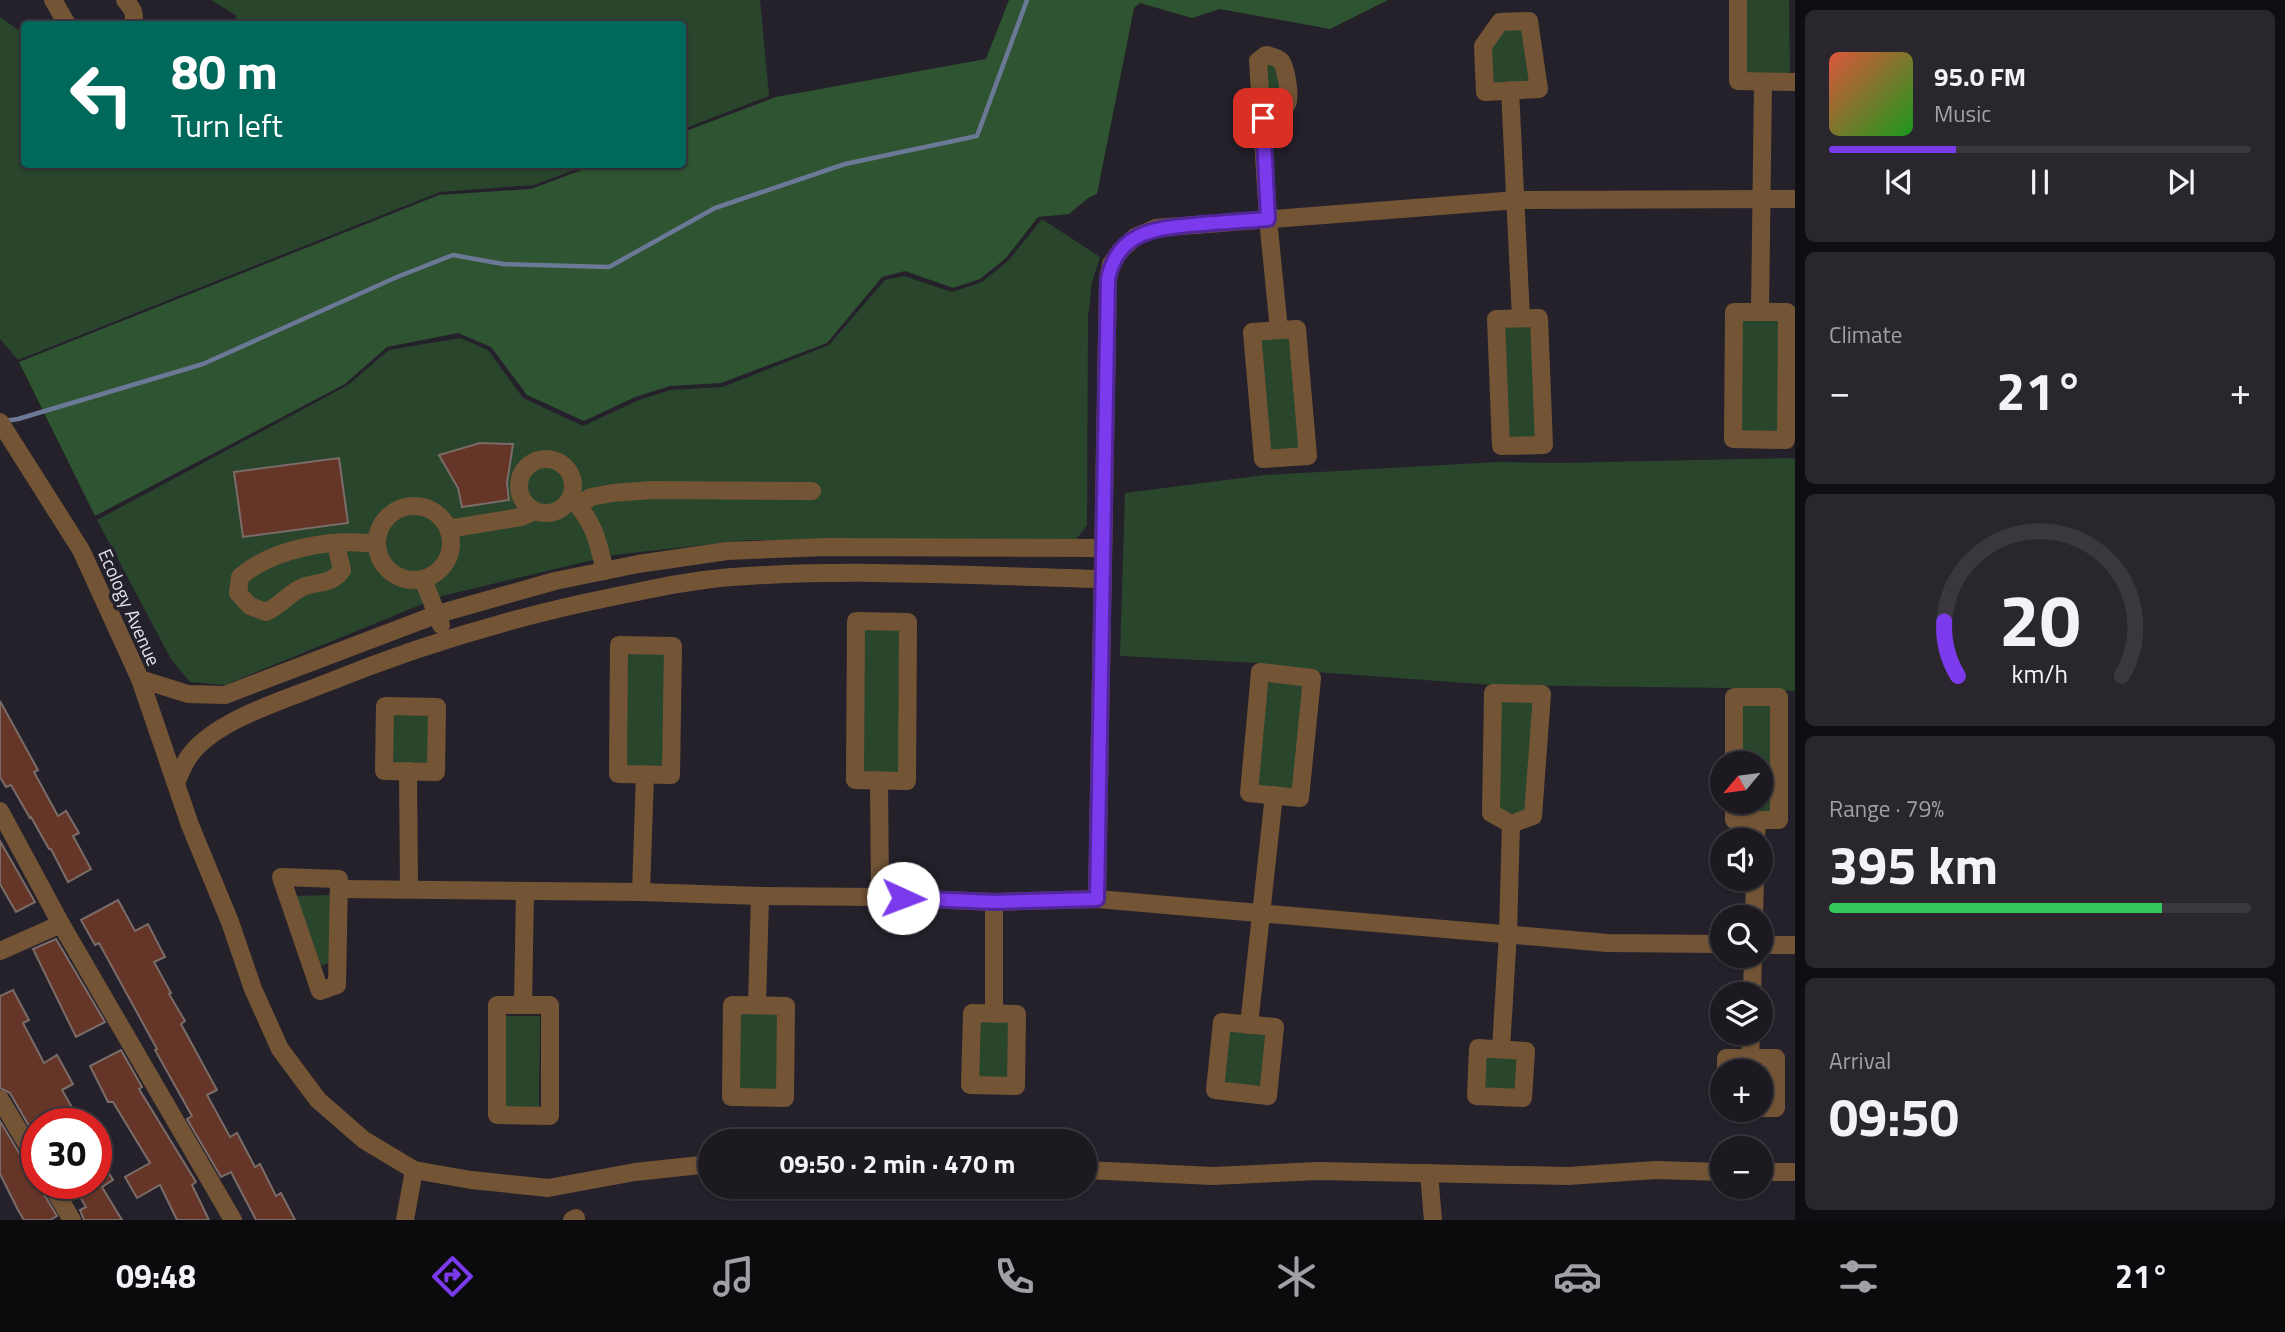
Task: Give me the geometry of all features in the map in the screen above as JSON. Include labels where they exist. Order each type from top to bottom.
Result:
[{"type":"street","points":[[53,0],[65,21]]},
{"type":"street","points":[[125,0],[132,7],[134,21]]},
{"type":"street","points":[[1738,0],[1738,82],[1795,82]]},
{"type":"street","points":[[1529,21],[1539,89],[1510,90],[1485,92],[1483,46],[1500,22],[1529,21]]},
{"type":"street","points":[[1760,312],[1763,82]]},
{"type":"street","points":[[1510,90],[1521,318]]},
{"type":"street","points":[[1263,118],[1268,219],[1279,330]]},
{"type":"street","points":[[1097,899],[1108,279],[1111,264],[1135,237],[1156,228],[1517,200],[1795,199]]},
{"type":"street","points":[[1734,312],[1760,312],[1787,313],[1786,440],[1733,439],[1734,312]]},
{"type":"street","points":[[1521,318],[1539,318],[1544,445],[1501,446],[1496,319],[1521,318]]},
{"type":"street","points":[[1297,329],[1308,456],[1263,460],[1252,332],[1279,330],[1297,329]]},
{"type":"street","name":"Ecology Avenue","points":[[0,422],[81,550],[140,679],[190,825],[230,922],[253,989],[280,1049],[318,1100],[364,1140],[414,1170]]},
{"type":"street","points":[[535,511],[523,499],[520,483],[522,475],[533,463],[550,460],[565,468],[570,475],[574,501],[587,516],[598,542],[605,571]]},
{"type":"street","points":[[448,529],[520,517],[535,511],[554,513],[574,501],[613,493],[652,490],[812,491]]},
{"type":"street","points":[[423,507],[442,519],[448,529],[450,539],[447,559],[441,568],[423,579],[401,578],[392,573],[384,565],[376,544],[383,522],[391,513],[401,508],[423,507]]},
{"type":"street","points":[[336,544],[342,570],[337,578],[326,583],[304,586],[266,612],[250,606],[238,593],[240,577],[254,564],[280,554],[308,546],[360,542],[376,544]]},
{"type":"street","points":[[140,679],[188,694],[225,695],[438,614],[555,581],[663,560],[741,550],[825,547],[1102,548]]},
{"type":"street","points":[[176,783],[190,755],[211,734],[282,701],[444,639],[561,607],[643,590],[730,577],[825,573],[1102,579]]},
{"type":"street","points":[[423,579],[438,614],[444,639]]},
{"type":"street","points":[[856,621],[908,622],[907,781],[879,780],[855,780],[856,621]]},
{"type":"street","points":[[619,645],[673,646],[671,775],[645,774],[618,774],[619,645]]},
{"type":"street","points":[[338,653],[346,675]]},
{"type":"street","points":[[1261,672],[1312,678],[1300,798],[1275,796],[1249,793],[1261,672]]},
{"type":"street","points":[[270,679],[282,701]]},
{"type":"street","points":[[1493,693],[1542,694],[1533,816],[1511,824],[1491,813],[1493,693]]},
{"type":"street","points":[[1734,751],[1734,696],[1779,697],[1779,820],[1734,820],[1734,814]]},
{"type":"street","points":[[385,706],[437,707],[436,772],[408,771],[384,771],[385,706]]},
{"type":"street","points":[[408,771],[409,890]]},
{"type":"street","points":[[641,892],[645,774]]},
{"type":"street","points":[[879,780],[880,897]]},
{"type":"street","points":[[1249,1025],[1275,796]]},
{"type":"street","points":[[0,811],[61,924],[233,1220]]},
{"type":"street","points":[[1757,820],[1757,828]]},
{"type":"street","points":[[1501,1049],[1511,824]]},
{"type":"street","points":[[281,877],[340,879],[339,889],[337,985],[320,992],[281,877]]},
{"type":"street","points":[[339,889],[641,892],[994,902],[1097,899],[1608,943],[1710,944]]},
{"type":"street","points":[[523,1005],[525,892]]},
{"type":"street","points":[[757,1005],[760,896]]},
{"type":"street","points":[[994,902],[994,1014]]},
{"type":"street","points":[[0,951],[61,924]]},
{"type":"street","points":[[1773,945],[1795,944]]},
{"type":"street","points":[[497,1005],[523,1005],[550,1005],[550,1116],[497,1115],[497,1005]]},
{"type":"street","points":[[732,1005],[757,1005],[786,1006],[785,1098],[731,1097],[732,1005]]},
{"type":"street","points":[[972,1013],[994,1014],[1017,1014],[1016,1086],[970,1085],[972,1013]]},
{"type":"street","points":[[1222,1022],[1249,1025],[1275,1027],[1268,1096],[1214,1090],[1222,1022]]},
{"type":"street","points":[[1750,1045],[1750,1058]]},
{"type":"street","points":[[1726,1059],[1776,1058],[1776,1108],[1773,1108]]},
{"type":"street","points":[[0,1099],[21,1134]]},
{"type":"street","points":[[405,1220],[414,1170],[471,1180],[548,1188],[635,1172],[698,1165]]},
{"type":"street","points":[[1097,1171],[1213,1176],[1319,1171],[1568,1177],[1656,1170],[1710,1172]]},
{"type":"street","points":[[1773,1172],[1795,1172]]},
{"type":"street","points":[[1429,1174],[1433,1220]]},
{"type":"street","points":[[60,1199],[72,1220]]},
{"type":"green space","points":[[211,0],[760,0],[769,96],[686,128],[686,21],[234,21],[237,16]]},
{"type":"green space","points":[[1009,0],[1388,0],[1330,29],[1220,9],[1192,18],[1140,3],[1134,8],[1097,194],[1069,214],[1038,217],[1006,258],[980,279],[953,288],[905,271],[882,277],[827,343],[721,383],[670,386],[635,397],[584,421],[527,395],[491,347],[458,333],[387,347],[345,384],[95,516],[19,362],[439,195],[531,189],[587,168],[686,168],[686,131],[776,97],[986,59]]},
{"type":"green space","points":[[1745,0],[1789,0],[1790,77],[1744,73]]},
{"type":"green space","points":[[0,17],[21,32],[21,168],[580,168],[534,185],[440,192],[18,360],[0,339]]},
{"type":"green space","points":[[1525,25],[1535,85],[1488,88],[1488,48],[1502,26]]},
{"type":"green space","points":[[1265,59],[1276,61],[1284,102],[1265,114]]},
{"type":"green space","points":[[1042,219],[1100,257],[1092,282],[1088,317],[1087,525],[1075,541],[747,540],[614,555],[442,596],[225,685],[190,682],[171,659],[97,520],[348,385],[389,350],[460,338],[488,350],[523,398],[583,426],[639,400],[670,390],[723,387],[829,345],[885,280],[904,276],[952,292],[982,282],[1008,261]]},
{"type":"green space","points":[[1782,316],[1781,435],[1740,433],[1739,318]]},
{"type":"green space","points":[[1536,320],[1540,442],[1503,443],[1500,322]]},
{"type":"green space","points":[[1294,332],[1305,454],[1266,456],[1255,336]]},
{"type":"green space","points":[[1795,458],[1795,691],[1493,685],[1316,672],[1259,663],[1120,656],[1125,493],[1265,475],[1498,462]]},
{"type":"green space","points":[[904,626],[903,776],[860,775],[861,627]]},
{"type":"green space","points":[[624,652],[664,652],[665,767],[626,767]]},
{"type":"green space","points":[[1263,676],[1307,681],[1296,794],[1253,790]]},
{"type":"green space","points":[[1497,697],[1539,697],[1529,815],[1494,811]]},
{"type":"green space","points":[[1776,699],[1776,817],[1737,817],[1737,814],[1773,814],[1773,751],[1737,751],[1737,700]]},
{"type":"green space","points":[[389,712],[430,712],[430,766],[389,766]]},
{"type":"green space","points":[[331,895],[331,962],[319,967],[295,896]]},
{"type":"green space","points":[[739,1010],[779,1011],[778,1089],[738,1089]]},
{"type":"green space","points":[[505,1016],[540,1016],[539,1108],[504,1107]]},
{"type":"green space","points":[[973,1017],[1012,1017],[1012,1082],[973,1082]]},
{"type":"green space","points":[[1224,1025],[1272,1029],[1266,1093],[1218,1088]]},
{"type":"green space","points":[[1481,1052],[1521,1054],[1520,1094],[1479,1092]]},
{"type":"building","points":[[480,443],[513,444],[507,483],[509,500],[462,507],[458,488],[439,455]]},
{"type":"building","points":[[339,458],[348,523],[243,537],[234,472]]},
{"type":"building","points":[[0,701],[38,770],[34,772],[58,816],[66,811],[79,833],[73,836],[91,869],[68,882],[11,785],[6,787],[0,777]]},
{"type":"building","points":[[0,841],[35,902],[16,912],[0,884]]},
{"type":"building","points":[[118,900],[135,931],[148,924],[165,957],[154,962],[185,1021],[181,1024],[217,1090],[207,1095],[230,1137],[237,1133],[255,1167],[260,1164],[276,1196],[281,1193],[295,1220],[256,1220],[231,1172],[221,1177],[187,1119],[192,1116],[155,1050],[157,1049],[99,943],[95,945],[81,920]]},
{"type":"building","points":[[56,939],[105,1022],[76,1037],[33,949]]},
{"type":"building","points":[[13,990],[29,1020],[23,1023],[44,1063],[57,1055],[73,1084],[62,1090],[72,1108],[21,1108],[21,1112],[10,1093],[0,1088],[0,996]]},
{"type":"building","points":[[121,1050],[142,1087],[139,1089],[196,1182],[192,1185],[209,1220],[177,1220],[160,1185],[137,1198],[125,1177],[150,1163],[113,1102],[108,1102],[90,1066]]},
{"type":"building","points":[[0,1121],[21,1156],[21,1199],[47,1199],[57,1216],[50,1220],[24,1220],[0,1174]]},
{"type":"building","points":[[81,1199],[109,1199],[122,1220],[84,1220],[80,1210],[86,1207]]},
{"type":"waterway","points":[[4,421],[203,364],[397,277],[453,255],[503,264],[609,267],[715,208],[845,164],[977,136],[1027,0]]},
{"type":"route","points":[[903,898],[994,902],[1097,899],[1106,330],[1111,264],[1135,237],[1156,228],[1268,219],[1263,118]]}]
